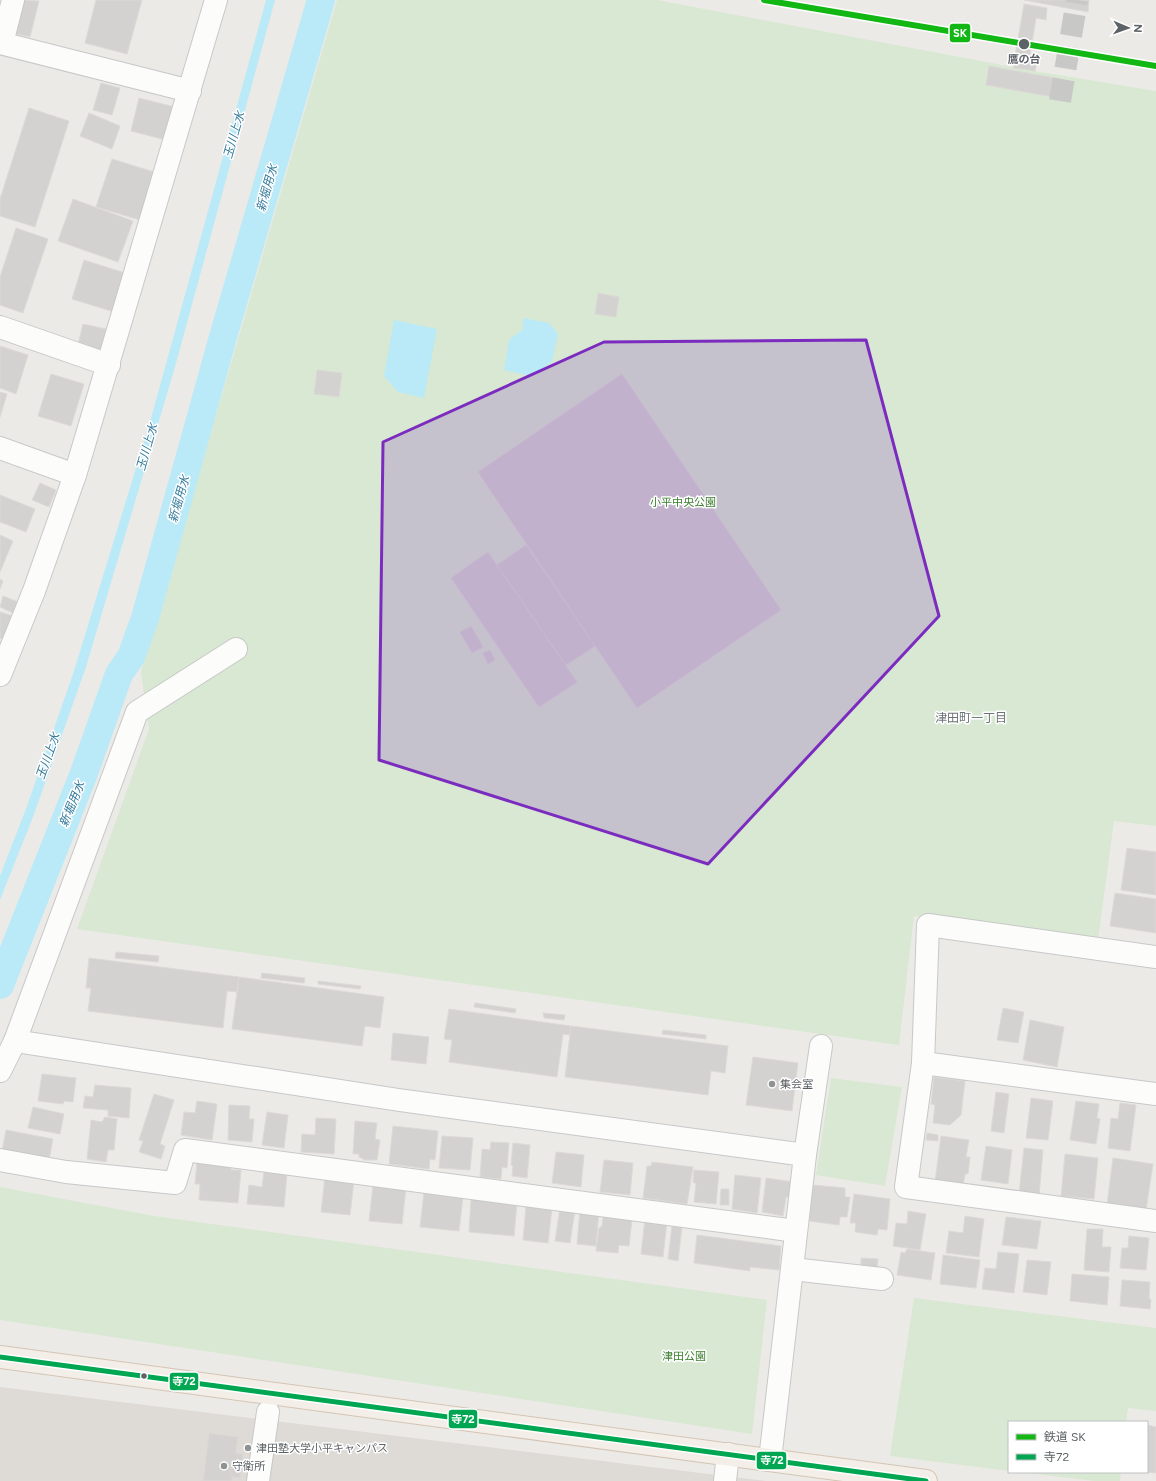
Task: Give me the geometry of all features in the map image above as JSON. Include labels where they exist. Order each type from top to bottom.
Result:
[{"type":"main road","points":[[0,1357],[926,1481]]},
{"type":"street","points":[[12,0],[1,43],[190,91]]},
{"type":"street","points":[[0,675],[5,650],[34,591],[74,475],[109,365],[216,0]]},
{"type":"street","points":[[0,327],[109,365]]},
{"type":"street","points":[[0,448],[74,475]]},
{"type":"street","points":[[0,1071],[15,1041],[137,712],[236,649]]},
{"type":"street","points":[[1156,957],[928,925],[923,1063],[906,1187],[1156,1221]]},
{"type":"street","points":[[15,1041],[400,1100],[805,1155]]},
{"type":"street","points":[[770,1460],[805,1155],[821,1046]]},
{"type":"street","points":[[923,1063],[1156,1094]]},
{"type":"street","points":[[0,1160],[66,1172],[175,1183],[185,1150],[796,1231]]},
{"type":"street","points":[[792,1269],[882,1279]]},
{"type":"street","points":[[258,1481],[268,1412]]},
{"type":"street","points":[[725,1481],[728,1454]]},
{"type":"highlighted area","points":[[866,340],[939,616],[708,864],[379,760],[383,442],[604,342]]},
{"type":"shaded area","name":"津田塾大学小平キャンパス","points":[[0,1387],[267,1420],[767,1481],[0,1481]]},
{"type":"green space","name":"小平中央公園","points":[[337,0],[657,0],[1028,70],[1156,91],[1156,826],[1114,821],[1098,940],[914,916],[899,1045],[77,929],[149,729],[141,672]]},
{"type":"green space","points":[[831,1078],[902,1087],[885,1186],[816,1175]]},
{"type":"green space","name":"津田公園","points":[[0,1187],[154,1216],[767,1300],[752,1434],[0,1320]]},
{"type":"green space","points":[[914,1298],[1156,1328],[1156,1411],[1128,1408],[1126,1421],[1008,1421],[1008,1471],[890,1456]]},
{"type":"green space","points":[[1028,1473],[1121,1473],[1120,1481],[1094,1481]]},
{"type":"water","name":"玉川上水","points":[[266,0],[275,0],[175,367],[86,667],[33,817],[0,900],[0,876],[27,806],[74,671],[150,422]]},
{"type":"water","points":[[523,318],[549,323],[558,334],[552,362],[531,376],[504,370],[509,340],[523,329]]},
{"type":"water","points":[[394,320],[437,329],[424,398],[398,392],[384,376]]},
{"type":"building","points":[[21,0],[39,1],[30,37],[13,33]]},
{"type":"building","points":[[96,0],[142,0],[127,54],[85,43]]},
{"type":"building","points":[[1024,0],[1089,0],[1088,12]]},
{"type":"building","points":[[1024,4],[1047,8],[1046,20],[1036,18],[1029,61],[1037,62],[1035,71],[1013,68]]},
{"type":"building","points":[[989,66],[1061,79],[1058,98],[986,85]]},
{"type":"building","points":[[101,83],[120,88],[112,115],[93,110]]},
{"type":"building","points":[[139,98],[175,107],[166,140],[131,131]]},
{"type":"building","points":[[29,108],[69,121],[35,227],[0,216],[0,199]]},
{"type":"building","points":[[89,113],[120,126],[112,149],[80,136]]},
{"type":"building","points":[[112,159],[154,172],[140,220],[96,207]]},
{"type":"building","points":[[73,199],[133,221],[118,262],[58,241]]},
{"type":"building","points":[[16,228],[48,239],[23,313],[0,305],[0,277]]},
{"type":"building","points":[[84,260],[125,273],[114,312],[72,299]]},
{"type":"building","points":[[598,293],[619,297],[616,317],[595,314]]},
{"type":"building","points":[[83,324],[106,329],[101,350],[78,344]]},
{"type":"building","points":[[0,346],[28,355],[16,394],[0,388]]},
{"type":"building","points":[[317,370],[342,373],[339,397],[314,394]]},
{"type":"building","points":[[51,374],[84,384],[71,426],[38,416]]},
{"type":"building","points":[[622,374],[781,610],[637,708],[478,472]]},
{"type":"building","points":[[0,392],[7,394],[0,417]]},
{"type":"building","points":[[40,483],[56,490],[49,507],[32,500]]},
{"type":"building","points":[[0,495],[35,509],[26,532],[0,522]]},
{"type":"building","points":[[0,535],[13,541],[0,572]]},
{"type":"building","points":[[526,545],[595,646],[566,665],[497,565]]},
{"type":"building","points":[[488,552],[577,682],[539,707],[451,578]]},
{"type":"building","points":[[0,579],[3,581],[0,589]]},
{"type":"building","points":[[3,596],[18,602],[13,613],[0,607]]},
{"type":"building","points":[[0,612],[13,616],[5,640],[0,638]]},
{"type":"building","points":[[471,626],[483,647],[472,653],[460,632]]},
{"type":"building","points":[[490,650],[495,660],[488,664],[483,653]]},
{"type":"building","points":[[1127,848],[1156,852],[1156,895],[1121,890]]},
{"type":"building","points":[[1115,893],[1156,899],[1156,933],[1110,926]]},
{"type":"building","points":[[116,952],[159,956],[158,962],[115,958]]},
{"type":"building","points":[[89,958],[239,977],[237,992],[227,991],[223,1028],[88,1011],[91,988],[86,988]]},
{"type":"building","points":[[262,973],[305,978],[304,983],[261,978]]},
{"type":"building","points":[[239,977],[384,997],[380,1028],[365,1026],[362,1046],[232,1029]]},
{"type":"building","points":[[318,981],[361,986],[360,989],[318,984]]},
{"type":"building","points":[[475,1003],[516,1009],[515,1013],[474,1007]]},
{"type":"building","points":[[1003,1008],[1024,1012],[1018,1043],[997,1040]]},
{"type":"building","points":[[449,1009],[571,1026],[570,1035],[563,1034],[557,1077],[449,1062],[452,1040],[444,1039]]},
{"type":"building","points":[[543,1013],[565,1015],[564,1020],[544,1018]]},
{"type":"building","points":[[1030,1020],[1064,1027],[1057,1067],[1023,1060]]},
{"type":"building","points":[[571,1026],[728,1046],[725,1073],[711,1071],[708,1095],[565,1077]]},
{"type":"building","points":[[663,1030],[706,1035],[706,1039],[662,1034]]},
{"type":"building","points":[[393,1033],[429,1037],[426,1064],[391,1060]]},
{"type":"building","name":"集会室","points":[[753,1057],[798,1063],[792,1111],[746,1105]]},
{"type":"building","points":[[42,1074],[76,1078],[73,1102],[64,1101],[63,1104],[38,1101]]},
{"type":"building","points":[[934,1077],[965,1081],[961,1115],[950,1125],[933,1123],[935,1105],[931,1104]]},
{"type":"building","points":[[95,1085],[131,1088],[129,1118],[108,1116],[108,1110],[83,1108],[85,1096],[93,1097]]},
{"type":"building","points":[[996,1092],[1009,1094],[1004,1133],[991,1131]]},
{"type":"building","points":[[154,1094],[174,1100],[160,1144],[165,1146],[161,1159],[139,1152],[143,1141],[139,1140]]},
{"type":"building","points":[[1031,1098],[1053,1101],[1048,1140],[1026,1138]]},
{"type":"building","points":[[197,1101],[217,1104],[212,1140],[181,1135],[184,1112],[195,1113]]},
{"type":"building","points":[[1076,1101],[1099,1104],[1097,1118],[1100,1119],[1096,1144],[1070,1140]]},
{"type":"building","points":[[1120,1103],[1136,1105],[1130,1151],[1108,1148],[1111,1118],[1118,1119]]},
{"type":"building","points":[[229,1105],[250,1106],[249,1119],[254,1119],[252,1142],[228,1140]]},
{"type":"building","points":[[33,1107],[64,1114],[60,1134],[28,1128]]},
{"type":"building","points":[[267,1112],[288,1115],[284,1148],[262,1145]]},
{"type":"building","points":[[105,1117],[117,1119],[114,1150],[108,1150],[106,1162],[87,1159],[91,1120],[102,1122]]},
{"type":"building","points":[[316,1118],[336,1119],[334,1154],[301,1152],[302,1134],[315,1135]]},
{"type":"building","points":[[355,1121],[377,1123],[375,1139],[380,1140],[377,1160],[365,1160],[359,1157],[359,1154],[353,1154]]},
{"type":"building","points":[[393,1126],[438,1131],[435,1160],[430,1159],[429,1169],[389,1164]]},
{"type":"building","points":[[6,1130],[53,1139],[49,1160],[2,1151]]},
{"type":"building","points":[[927,1133],[938,1135],[938,1141],[926,1140]]},
{"type":"building","points":[[442,1136],[473,1138],[470,1170],[439,1168]]},
{"type":"building","points":[[941,1136],[969,1140],[966,1157],[970,1157],[968,1174],[965,1174],[963,1186],[935,1182]]},
{"type":"building","points":[[491,1142],[509,1143],[507,1168],[502,1167],[501,1179],[480,1177],[482,1149],[490,1150]]},
{"type":"building","points":[[513,1143],[530,1145],[527,1178],[512,1176],[513,1166],[511,1165]]},
{"type":"building","points":[[986,1146],[1012,1150],[1008,1184],[981,1180]]},
{"type":"building","points":[[1024,1148],[1043,1150],[1039,1196],[1019,1194]]},
{"type":"building","points":[[556,1152],[584,1155],[581,1187],[552,1183]]},
{"type":"building","points":[[1065,1154],[1098,1158],[1094,1199],[1061,1196]]},
{"type":"building","points":[[1113,1158],[1153,1164],[1146,1210],[1107,1205]]},
{"type":"building","points":[[604,1160],[633,1163],[630,1195],[600,1192]]},
{"type":"building","points":[[197,1161],[231,1165],[231,1170],[241,1170],[238,1203],[199,1200],[200,1184],[195,1184]]},
{"type":"building","points":[[652,1162],[693,1167],[687,1204],[643,1198],[647,1166],[651,1166]]},
{"type":"building","points":[[694,1170],[719,1172],[716,1204],[694,1202],[696,1184],[693,1182]]},
{"type":"building","points":[[264,1172],[287,1174],[284,1207],[247,1204],[249,1185],[262,1187]]},
{"type":"building","points":[[735,1175],[761,1178],[757,1213],[732,1209]]},
{"type":"building","points":[[325,1177],[354,1181],[350,1215],[321,1212]]},
{"type":"building","points":[[766,1178],[794,1182],[791,1198],[786,1197],[783,1216],[762,1212]]},
{"type":"building","points":[[373,1185],[406,1188],[402,1224],[369,1221]]},
{"type":"building","points":[[813,1185],[845,1188],[845,1197],[850,1197],[847,1217],[840,1217],[839,1225],[809,1221]]},
{"type":"building","points":[[721,1189],[729,1189],[729,1205],[720,1205]]},
{"type":"building","points":[[424,1192],[463,1197],[459,1231],[420,1227]]},
{"type":"building","points":[[854,1194],[890,1199],[887,1230],[878,1229],[877,1235],[855,1232],[856,1223],[850,1223]]},
{"type":"building","points":[[471,1199],[517,1203],[514,1236],[469,1232]]},
{"type":"building","points":[[526,1206],[552,1208],[548,1243],[523,1240]]},
{"type":"building","points":[[560,1208],[575,1210],[570,1243],[555,1241]]},
{"type":"building","points":[[580,1210],[599,1212],[596,1246],[577,1244]]},
{"type":"building","points":[[908,1211],[926,1214],[920,1250],[893,1246],[896,1223],[907,1224]]},
{"type":"building","points":[[603,1216],[632,1219],[629,1246],[619,1245],[618,1253],[596,1251],[599,1228],[602,1226]]},
{"type":"building","points":[[965,1216],[984,1219],[979,1257],[946,1253],[949,1231],[963,1233]]},
{"type":"building","points":[[1006,1217],[1041,1221],[1037,1249],[1002,1245]]},
{"type":"building","points":[[645,1219],[667,1221],[663,1257],[641,1254]]},
{"type":"building","points":[[672,1226],[682,1227],[678,1261],[668,1259]]},
{"type":"building","points":[[1087,1229],[1103,1229],[1102,1247],[1111,1247],[1109,1272],[1084,1270]]},
{"type":"building","points":[[697,1235],[781,1246],[779,1270],[750,1267],[750,1271],[694,1263]]},
{"type":"building","points":[[1129,1236],[1149,1238],[1146,1270],[1120,1268],[1122,1248],[1128,1248]]},
{"type":"building","points":[[907,1249],[935,1253],[931,1280],[897,1275],[901,1252],[905,1253]]},
{"type":"building","points":[[998,1252],[1019,1254],[1014,1293],[982,1289],[985,1268],[996,1269]]},
{"type":"building","points":[[943,1255],[980,1260],[976,1288],[940,1284]]},
{"type":"building","points":[[861,1258],[878,1259],[877,1268],[861,1267]]},
{"type":"building","points":[[1027,1260],[1051,1262],[1047,1295],[1023,1292]]},
{"type":"building","points":[[1072,1274],[1109,1277],[1107,1305],[1070,1301]]},
{"type":"building","points":[[1122,1280],[1150,1282],[1150,1309],[1120,1306]]},
{"type":"building","points":[[1148,1425],[1156,1427],[1156,1473],[1148,1472]]},
{"type":"building","name":"守衛所","points":[[209,1433],[238,1437],[236,1453],[243,1454],[240,1478],[232,1477],[232,1481],[203,1481]]},
{"type":"waterway","name":"新堀用水","points":[[0,985],[84,773],[119,674],[131,657],[145,618],[223,337],[321,0]]},
{"type":"tunnel","points":[[1060,101],[1077,0]]},
{"type":"rail line","name":"SK","points":[[764,0],[1156,66]]},
{"type":"transit line","name":"寺72","points":[[0,1357],[926,1481]]},
{"type":"place","name":"鷹の台","points":[[1024,44]]},
{"type":"place","name":"集会室","points":[[772,1084]]},
{"type":"place","name":"津田塾大学小平キャンパス","points":[[248,1448]]},
{"type":"place","name":"守衛所","points":[[224,1466]]},
{"type":"district","name":"津田町一丁目","points":[[971,718]]}]
